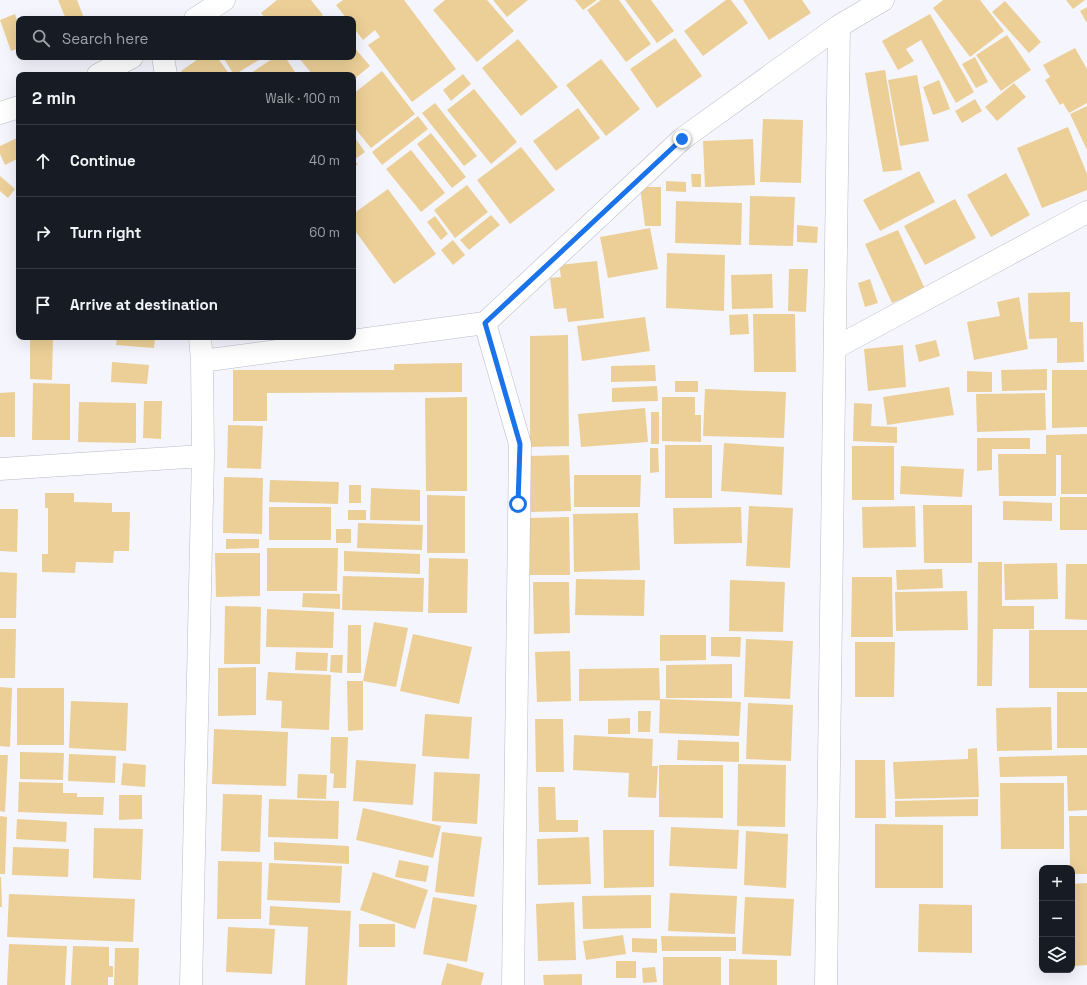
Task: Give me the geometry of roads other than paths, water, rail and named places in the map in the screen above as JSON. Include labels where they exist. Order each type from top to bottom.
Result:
[{"type":"street","points":[[200,16],[224,0]]},
{"type":"street","points":[[202,361],[485,323],[682,139],[840,26],[883,0]]},
{"type":"street","points":[[829,984],[835,348],[840,26]]},
{"type":"street","points":[[104,72],[126,60]]},
{"type":"street","points":[[164,60],[166,72]]},
{"type":"street","points":[[0,113],[16,108]]},
{"type":"street","points":[[835,348],[1087,212]]},
{"type":"street","points":[[485,323],[520,444],[513,985]]},
{"type":"street","points":[[191,985],[203,456],[202,361],[200,340]]},
{"type":"street","points":[[0,469],[203,456]]}]
